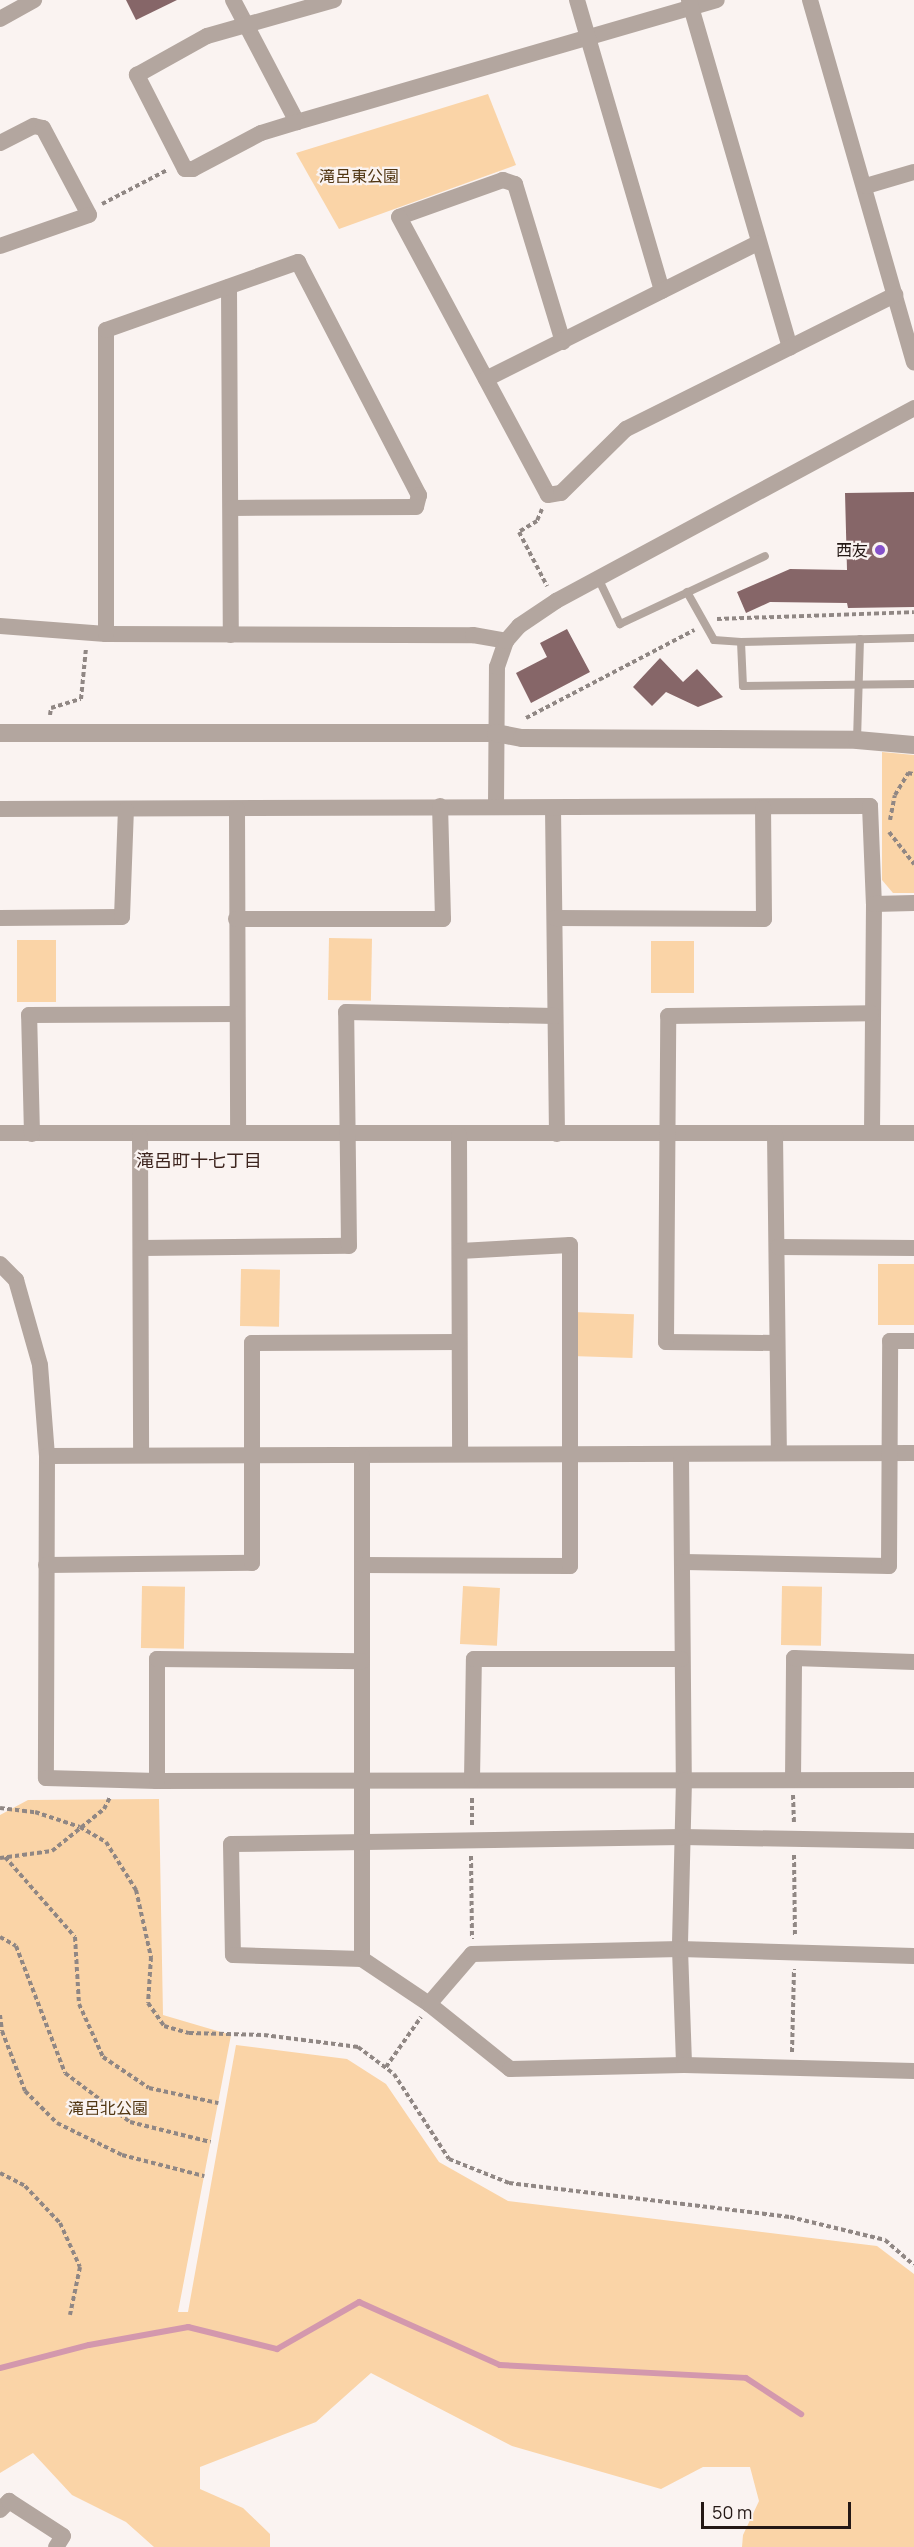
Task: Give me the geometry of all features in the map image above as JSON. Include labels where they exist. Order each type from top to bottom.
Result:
[{"type":"street","points":[[0,19],[34,0]]},
{"type":"street","points":[[233,0],[297,122]]},
{"type":"street","points":[[334,0],[207,36],[137,75],[185,169],[193,169],[261,133],[589,39],[690,4],[717,0]]},
{"type":"street","points":[[578,0],[662,291]]},
{"type":"street","points":[[810,0],[866,186],[914,362]]},
{"type":"street","points":[[690,4],[790,348]]},
{"type":"street","points":[[0,143],[34,126],[43,128],[88,212],[86,219],[0,246]]},
{"type":"street","points":[[866,186],[914,172]]},
{"type":"street","points":[[563,342],[515,184],[503,180],[399,217],[548,495],[561,493],[626,429],[895,296]]},
{"type":"street","points":[[486,379],[758,243]]},
{"type":"street","points":[[105,634],[106,330],[298,262],[419,495],[416,507],[232,508]]},
{"type":"street","points":[[229,287],[231,636]]},
{"type":"street","points":[[496,806],[495,691],[506,641],[519,626],[556,601],[599,580],[914,408]]},
{"type":"street","points":[[0,626],[105,634],[473,635],[506,641]]},
{"type":"street","points":[[0,733],[496,733],[522,738],[857,740],[914,745]]},
{"type":"street","points":[[0,809],[237,810],[496,806],[553,808],[870,806],[874,904],[871,1013],[872,1133]]},
{"type":"street","points":[[236,919],[442,919],[440,807]]},
{"type":"street","points":[[553,808],[556,1134]]},
{"type":"street","points":[[555,918],[764,920],[764,808]]},
{"type":"street","points":[[0,918],[122,918],[126,810]]},
{"type":"street","points":[[237,810],[238,1131]]},
{"type":"street","points":[[874,904],[914,903]]},
{"type":"street","points":[[142,1248],[349,1246],[346,1012],[555,1016]]},
{"type":"street","points":[[777,1343],[666,1342],[668,1016],[871,1013]]},
{"type":"street","points":[[32,1134],[29,1015],[236,1014]]},
{"type":"street","points":[[0,1133],[140,1136],[238,1131],[459,1135],[914,1133]]},
{"type":"street","points":[[775,1134],[779,1453]]},
{"type":"street","points":[[459,1135],[460,1452]]},
{"type":"street","points":[[140,1136],[141,1454]]},
{"type":"street","points":[[363,1565],[570,1566],[570,1245],[459,1251]]},
{"type":"street","points":[[778,1247],[914,1248]]},
{"type":"street","points":[[0,1264],[16,1280],[30,1322],[40,1365],[47,1456],[46,1778],[157,1781],[364,1778],[914,1780]]},
{"type":"street","points":[[684,1562],[889,1566],[890,1341],[914,1341]]},
{"type":"street","points":[[46,1565],[252,1563],[254,1452],[252,1343],[459,1342]]},
{"type":"street","points":[[47,1456],[254,1452],[362,1456],[460,1452],[681,1456],[914,1453]]},
{"type":"street","points":[[362,1456],[364,1778],[362,1959]]},
{"type":"street","points":[[681,1456],[684,1562],[681,1659],[684,1780],[680,1949],[684,2065]]},
{"type":"street","points":[[793,1780],[794,1658],[914,1662]]},
{"type":"street","points":[[157,1781],[157,1659],[362,1661]]},
{"type":"street","points":[[472,1780],[474,1659],[681,1659]]},
{"type":"street","points":[[914,1841],[794,1841],[682,1837],[471,1843],[231,1844],[233,1955],[362,1959],[429,2004],[510,2069],[684,2065],[914,2071]]},
{"type":"street","points":[[429,2004],[472,1954],[680,1949],[914,1956]]},
{"type":"street","points":[[0,2510],[9,2501],[63,2536],[56,2547]]},
{"type":"lane","points":[[599,580],[620,624],[765,555]]},
{"type":"lane","points":[[687,592],[714,640],[741,642],[914,638]]},
{"type":"lane","points":[[857,740],[860,639]]},
{"type":"lane","points":[[741,642],[743,686],[914,684]]},
{"type":"path","points":[[88,212],[181,163]]},
{"type":"path","points":[[548,495],[537,521],[519,532],[556,601]]},
{"type":"path","points":[[45,733],[51,708],[81,699],[87,633]]},
{"type":"path","points":[[914,774],[908,773],[895,795],[888,831],[914,864]]},
{"type":"path","points":[[3,1858],[52,1851],[104,1809],[119,1780]]},
{"type":"path","points":[[472,1780],[472,1954]]},
{"type":"path","points":[[792,2068],[795,1953],[793,1780]]},
{"type":"path","points":[[0,1809],[35,1812],[80,1827],[106,1842],[136,1890],[151,1957],[148,2003],[164,2026],[189,2033],[264,2035],[358,2047],[394,2074],[449,2159],[509,2183],[790,2217],[885,2240],[914,2265]]},
{"type":"path","points":[[3,1858],[75,1937],[79,2004],[103,2057],[149,2088],[218,2103]]},
{"type":"path","points":[[0,1936],[16,1946],[65,2073],[130,2122],[211,2142]]},
{"type":"path","points":[[386,2067],[429,2004]]},
{"type":"path","points":[[0,2015],[1,2030],[25,2091],[57,2123],[122,2155],[204,2176]]},
{"type":"path","points":[[0,2173],[25,2186],[60,2223],[80,2267],[70,2315]]},
{"type":"green space","name":"滝呂東公園","points":[[488,94],[516,165],[339,229],[296,153]]},
{"type":"green space","points":[[882,752],[914,755],[914,893],[893,893],[882,880]]},
{"type":"green space","points":[[329,938],[372,939],[371,1001],[328,1000]]},
{"type":"green space","points":[[17,940],[56,940],[56,1002],[17,1002]]},
{"type":"green space","points":[[651,941],[694,941],[694,993],[651,993]]},
{"type":"green space","points":[[878,1264],[914,1264],[914,1325],[878,1325]]},
{"type":"green space","points":[[241,1269],[280,1270],[279,1327],[240,1326]]},
{"type":"green space","points":[[573,1312],[634,1314],[632,1358],[571,1356]]},
{"type":"green space","points":[[142,1586],[185,1587],[184,1649],[141,1648]]},
{"type":"green space","points":[[463,1586],[500,1588],[497,1646],[460,1644]]},
{"type":"green space","points":[[782,1586],[822,1587],[821,1646],[781,1645]]},
{"type":"green space","name":"滝呂北公園","points":[[159,1799],[163,2015],[231,2035],[178,2312],[188,2312],[236,2045],[347,2059],[386,2084],[439,2162],[508,2201],[877,2246],[914,2274],[914,2547],[742,2547],[743,2535],[759,2501],[750,2467],[703,2467],[661,2489],[512,2446],[371,2373],[316,2422],[200,2467],[200,2489],[243,2508],[270,2534],[270,2547],[154,2547],[126,2522],[72,2495],[33,2453],[0,2473],[0,1815],[28,1800]]},
{"type":"building","points":[[126,0],[177,0],[136,20]]},
{"type":"building","name":"西友","points":[[914,492],[914,607],[848,608],[847,603],[770,602],[746,613],[737,592],[790,569],[847,570],[845,493]]},
{"type":"building","points":[[567,629],[590,672],[531,703],[516,673],[547,657],[540,643]]},
{"type":"building","points":[[660,658],[683,682],[697,669],[723,697],[698,707],[666,692],[652,706],[633,687]]},
{"type":"waterway","points":[[0,2368],[89,2345],[188,2327],[277,2349],[359,2302],[500,2365],[746,2378],[801,2414]]},
{"type":"place","name":"西友","points":[[880,550]]},
{"type":"district","name":"滝呂町十七丁目","points":[[199,1160]]}]
